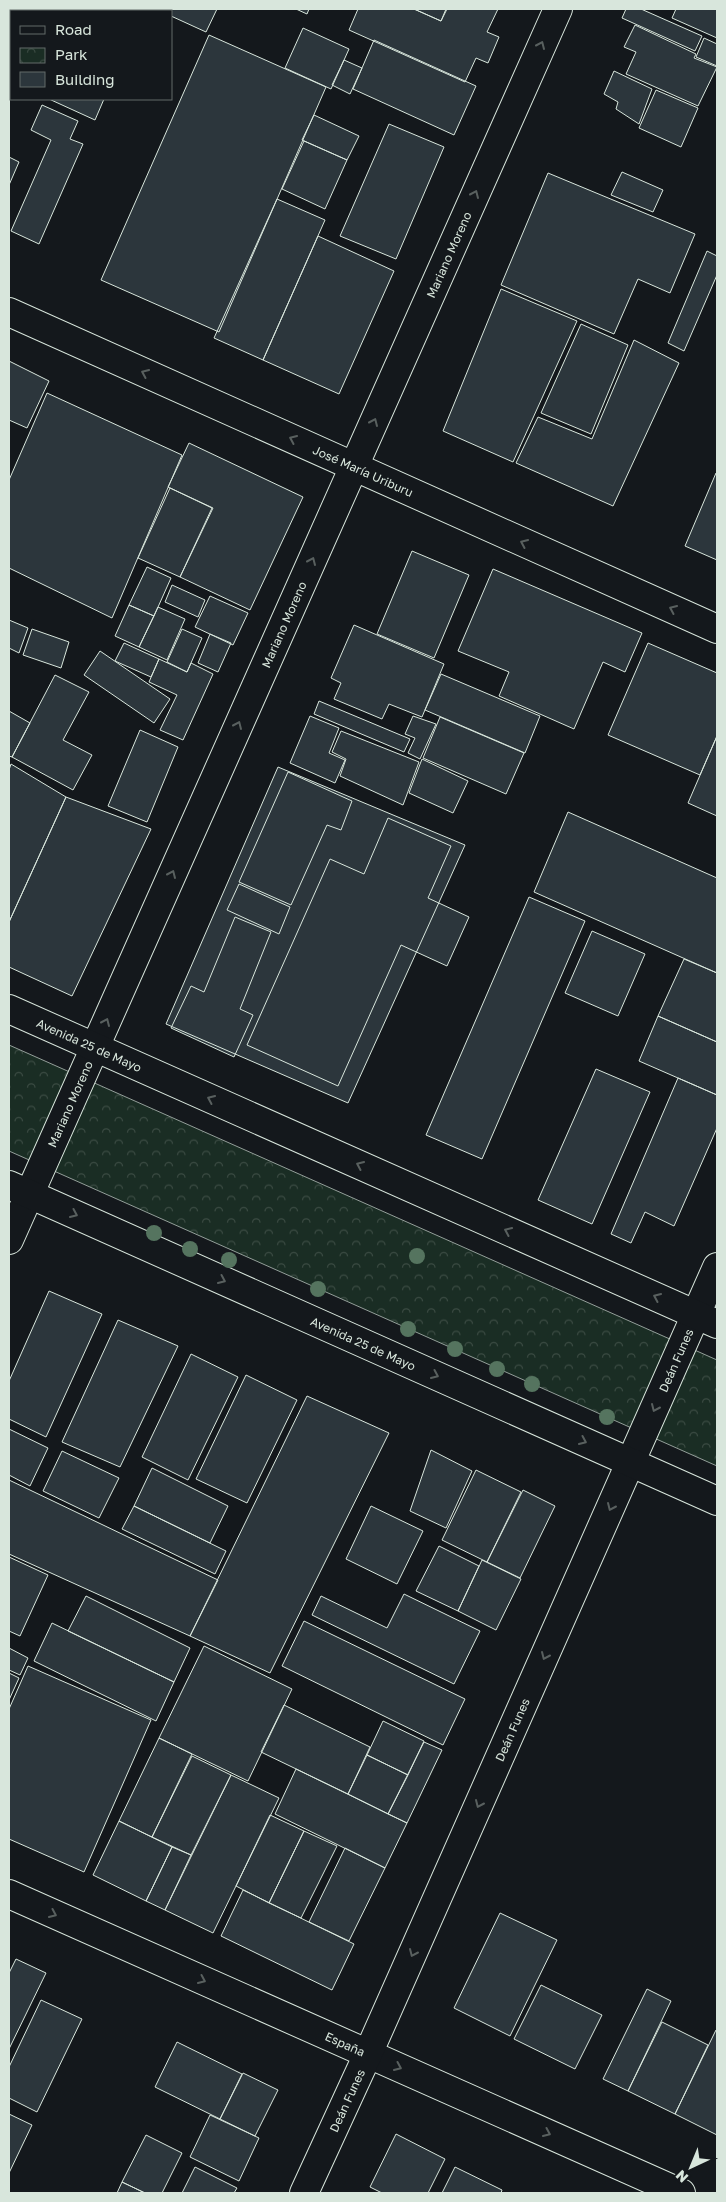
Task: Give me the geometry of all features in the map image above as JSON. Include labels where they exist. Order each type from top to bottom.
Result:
[{"type":"street","name":"Mariano Moreno","points":[[9,1240],[19,1190],[95,1047],[558,9]]},
{"type":"street","name":"José María Uriburu","points":[[9,312],[717,628]]},
{"type":"street","name":"Avenida 25 de Mayo","points":[[9,1009],[707,1319]]},
{"type":"street","name":"Avenida 25 de Mayo","points":[[19,1190],[717,1501]]},
{"type":"street","name":"Deán Funes","points":[[304,2193],[368,2054],[631,1462],[707,1319],[717,1267]]},
{"type":"street","name":"España","points":[[9,1894],[681,2193]]},
{"type":"green space","points":[[9,1045],[717,1360],[717,1466],[9,1151]]},
{"type":"building","points":[[9,9],[24,10],[10,10],[9,26]]},
{"type":"building","points":[[89,9],[137,9],[136,10]]},
{"type":"building","points":[[154,9],[217,9],[206,32],[172,16],[172,10]]},
{"type":"building","points":[[296,9],[309,9],[307,14]]},
{"type":"building","points":[[358,9],[414,9],[441,21],[447,9],[498,9],[487,32],[499,37],[488,63],[476,58],[465,82],[349,30]]},
{"type":"building","points":[[414,9],[446,9],[441,21]]},
{"type":"building","points":[[626,9],[641,9],[702,36],[695,51],[622,18]]},
{"type":"building","points":[[676,9],[717,9],[717,38],[672,18]]},
{"type":"building","points":[[635,25],[696,54],[694,58],[717,67],[698,106],[626,74],[636,52],[624,47]]},
{"type":"building","points":[[9,27],[10,82],[9,85]]},
{"type":"building","points":[[303,28],[349,49],[331,89],[285,68]]},
{"type":"building","points":[[209,35],[326,87],[219,332],[101,280]]},
{"type":"building","points":[[704,38],[717,44],[717,66],[696,57]]},
{"type":"building","points":[[374,40],[476,86],[454,135],[353,89]]},
{"type":"building","points":[[344,60],[362,68],[350,94],[332,85]]},
{"type":"building","points":[[614,71],[652,89],[639,124],[616,109],[618,102],[604,94]]},
{"type":"building","points":[[656,90],[698,108],[681,147],[639,128]]},
{"type":"building","points":[[51,100],[104,100],[95,120]]},
{"type":"building","points":[[42,105],[78,121],[70,139],[83,144],[39,244],[11,231],[51,140],[31,130]]},
{"type":"building","points":[[314,115],[359,136],[347,160],[302,140]]},
{"type":"building","points":[[389,124],[444,147],[396,259],[340,236]]},
{"type":"building","points":[[304,141],[347,160],[325,209],[282,189]]},
{"type":"building","points":[[9,157],[19,162],[9,185]]},
{"type":"building","points":[[622,172],[663,190],[653,212],[611,195]]},
{"type":"building","points":[[548,173],[695,234],[670,293],[638,279],[614,334],[501,285]]},
{"type":"building","points":[[277,199],[325,220],[263,360],[214,338]]},
{"type":"building","points":[[318,236],[394,271],[339,394],[263,360]]},
{"type":"building","points":[[707,251],[717,256],[717,275],[684,351],[668,343]]},
{"type":"building","points":[[501,289],[577,321],[513,462],[443,431]]},
{"type":"building","points":[[581,324],[628,345],[591,434],[541,413]]},
{"type":"building","points":[[634,340],[679,363],[613,506],[516,463],[538,417],[592,439]]},
{"type":"building","points":[[9,361],[49,381],[27,428],[9,420]]},
{"type":"building","points":[[47,393],[182,455],[112,618],[9,568],[9,480]]},
{"type":"building","points":[[189,443],[303,497],[250,610],[180,577],[213,508],[168,487]]},
{"type":"building","points":[[717,473],[717,560],[685,546]]},
{"type":"building","points":[[170,488],[212,508],[180,577],[138,558]]},
{"type":"building","points":[[412,551],[469,575],[434,658],[377,634]]},
{"type":"building","points":[[147,567],[171,578],[154,616],[129,605]]},
{"type":"building","points":[[493,569],[642,633],[625,672],[603,662],[574,729],[499,696],[509,672],[458,651]]},
{"type":"building","points":[[172,585],[205,600],[198,617],[165,602]]},
{"type":"building","points":[[210,596],[248,613],[233,645],[195,627]]},
{"type":"building","points":[[129,605],[154,616],[139,647],[115,636]]},
{"type":"building","points":[[158,607],[185,619],[167,660],[139,647]]},
{"type":"building","points":[[9,620],[28,628],[19,653],[9,648]]},
{"type":"building","points":[[354,625],[444,664],[422,717],[389,704],[382,719],[334,699],[341,683],[331,678]]},
{"type":"building","points":[[32,629],[69,642],[61,668],[23,655]]},
{"type":"building","points":[[182,629],[202,638],[187,672],[167,662]]},
{"type":"building","points":[[210,634],[231,643],[218,672],[198,663]]},
{"type":"building","points":[[124,643],[159,659],[151,677],[115,661]]},
{"type":"building","points":[[648,643],[717,673],[717,736],[700,775],[608,735]]},
{"type":"building","points":[[100,651],[170,699],[154,723],[84,675]]},
{"type":"building","points":[[159,659],[187,672],[191,663],[213,674],[183,740],[160,730],[177,695],[149,682]]},
{"type":"building","points":[[441,674],[540,716],[525,753],[425,710]]},
{"type":"building","points":[[55,675],[89,692],[63,740],[92,755],[73,790],[12,757]]},
{"type":"building","points":[[319,701],[410,739],[404,752],[314,714]]},
{"type":"building","points":[[9,711],[30,723],[12,757],[9,756]]},
{"type":"building","points":[[310,716],[339,728],[329,753],[345,760],[335,783],[290,763]]},
{"type":"building","points":[[413,716],[436,724],[420,759],[408,753],[415,738],[405,734]]},
{"type":"building","points":[[440,717],[524,753],[506,794],[423,758]]},
{"type":"building","points":[[140,730],[178,747],[147,822],[108,806]]},
{"type":"building","points":[[341,731],[419,762],[403,805],[340,776],[346,759],[332,752]]},
{"type":"building","points":[[717,736],[717,816],[688,803]]},
{"type":"building","points":[[422,759],[468,781],[453,813],[409,793]]},
{"type":"building","points":[[11,764],[66,797],[9,922],[9,770]]},
{"type":"building","points":[[278,767],[465,845],[348,1103],[166,1024]]},
{"type":"building","points":[[288,772],[352,801],[341,830],[327,825],[291,905],[239,882]]},
{"type":"building","points":[[66,797],[151,829],[72,996],[9,967],[9,922]]},
{"type":"building","points":[[568,812],[717,878],[717,973],[534,892]]},
{"type":"building","points":[[388,818],[451,846],[428,898],[469,917],[447,966],[401,945],[338,1086],[247,1045],[330,859],[364,874]]},
{"type":"building","points":[[239,884],[290,907],[279,934],[227,910]]},
{"type":"building","points":[[529,897],[585,921],[482,1159],[426,1135]]},
{"type":"building","points":[[235,917],[271,932],[240,1009],[253,1015],[234,1057],[171,1028],[191,986],[204,992]]},
{"type":"building","points":[[592,931],[645,954],[618,1016],[565,993]]},
{"type":"building","points":[[684,959],[717,973],[717,1042],[658,1016]]},
{"type":"building","points":[[658,1016],[717,1042],[717,1095],[639,1061]]},
{"type":"building","points":[[596,1069],[650,1092],[592,1224],[538,1200]]},
{"type":"building","points":[[678,1078],[717,1095],[717,1128],[674,1226],[645,1212],[631,1243],[611,1234]]},
{"type":"building","points":[[49,1291],[102,1314],[46,1437],[9,1419],[9,1381]]},
{"type":"building","points":[[118,1320],[178,1346],[120,1467],[62,1442]]},
{"type":"building","points":[[191,1354],[238,1377],[188,1480],[142,1457]]},
{"type":"building","points":[[246,1375],[297,1400],[247,1503],[196,1479]]},
{"type":"building","points":[[307,1396],[389,1433],[270,1673],[190,1636]]},
{"type":"building","points":[[9,1429],[48,1448],[30,1486],[9,1475]]},
{"type":"building","points":[[431,1450],[472,1471],[446,1528],[410,1511]]},
{"type":"building","points":[[62,1451],[119,1478],[99,1518],[43,1491]]},
{"type":"building","points":[[152,1468],[228,1506],[210,1543],[134,1506]]},
{"type":"building","points":[[476,1470],[521,1492],[487,1562],[442,1540]]},
{"type":"building","points":[[9,1480],[218,1580],[190,1636],[9,1554]]},
{"type":"building","points":[[523,1490],[555,1506],[520,1578],[487,1562]]},
{"type":"building","points":[[134,1506],[226,1551],[215,1574],[122,1529]]},
{"type":"building","points":[[371,1506],[423,1531],[397,1584],[346,1559]]},
{"type":"building","points":[[439,1546],[479,1566],[458,1611],[416,1591]]},
{"type":"building","points":[[9,1557],[48,1575],[20,1636],[9,1631]]},
{"type":"building","points":[[482,1560],[521,1579],[496,1630],[458,1611]]},
{"type":"building","points":[[404,1594],[480,1631],[454,1684],[312,1615],[321,1596],[387,1628]]},
{"type":"building","points":[[86,1596],[190,1648],[174,1682],[68,1631]]},
{"type":"building","points":[[304,1621],[465,1699],[443,1745],[282,1666]]},
{"type":"building","points":[[52,1623],[174,1682],[156,1721],[34,1661]]},
{"type":"building","points":[[204,1646],[292,1689],[248,1781],[159,1738]]},
{"type":"building","points":[[9,1648],[28,1658],[20,1675],[9,1670]]},
{"type":"building","points":[[28,1666],[151,1720],[84,1872],[9,1839],[9,1709]]},
{"type":"building","points":[[9,1673],[19,1678],[9,1700]]},
{"type":"building","points":[[284,1705],[370,1747],[348,1794],[261,1752]]},
{"type":"building","points":[[383,1721],[424,1741],[408,1775],[367,1755]]},
{"type":"building","points":[[159,1738],[192,1754],[152,1837],[119,1821]]},
{"type":"building","points":[[424,1742],[442,1750],[407,1823],[388,1814]]},
{"type":"building","points":[[367,1755],[408,1775],[388,1814],[348,1794]]},
{"type":"building","points":[[192,1756],[231,1775],[191,1855],[152,1837]]},
{"type":"building","points":[[296,1769],[407,1823],[385,1868],[275,1814]]},
{"type":"building","points":[[231,1775],[279,1798],[213,1933],[165,1910]]},
{"type":"building","points":[[270,1815],[304,1831],[269,1903],[236,1886]]},
{"type":"building","points":[[119,1821],[172,1847],[146,1901],[93,1875]]},
{"type":"building","points":[[304,1831],[337,1846],[301,1918],[269,1903]]},
{"type":"building","points":[[172,1847],[191,1855],[165,1910],[146,1901]]},
{"type":"building","points":[[345,1848],[385,1868],[349,1941],[309,1922]]},
{"type":"building","points":[[243,1890],[354,1944],[332,1990],[221,1936]]},
{"type":"building","points":[[500,1913],[557,1940],[510,2036],[454,2008]]},
{"type":"building","points":[[16,1959],[46,1973],[9,2049],[9,1973]]},
{"type":"building","points":[[541,1985],[602,2015],[575,2069],[514,2039]]},
{"type":"building","points":[[647,1989],[671,2001],[628,2091],[603,2079]]},
{"type":"building","points":[[41,2000],[82,2019],[37,2112],[9,2098],[9,2067]]},
{"type":"building","points":[[662,2022],[708,2045],[675,2114],[628,2091]]},
{"type":"building","points":[[717,2030],[717,2135],[675,2114]]},
{"type":"building","points":[[177,2042],[242,2074],[220,2119],[155,2087]]},
{"type":"building","points":[[243,2073],[278,2090],[255,2136],[220,2119]]},
{"type":"building","points":[[9,2114],[32,2125],[9,2173]]},
{"type":"building","points":[[210,2115],[259,2138],[239,2181],[190,2157]]},
{"type":"building","points":[[396,2134],[445,2159],[428,2193],[382,2193],[370,2187]]},
{"type":"building","points":[[146,2135],[182,2153],[162,2193],[145,2193],[122,2182]]},
{"type":"building","points":[[195,2167],[237,2188],[234,2193],[182,2193]]},
{"type":"building","points":[[455,2167],[502,2190],[501,2193],[442,2193]]},
{"type":"building","points":[[122,2182],[145,2193],[117,2193]]}]
